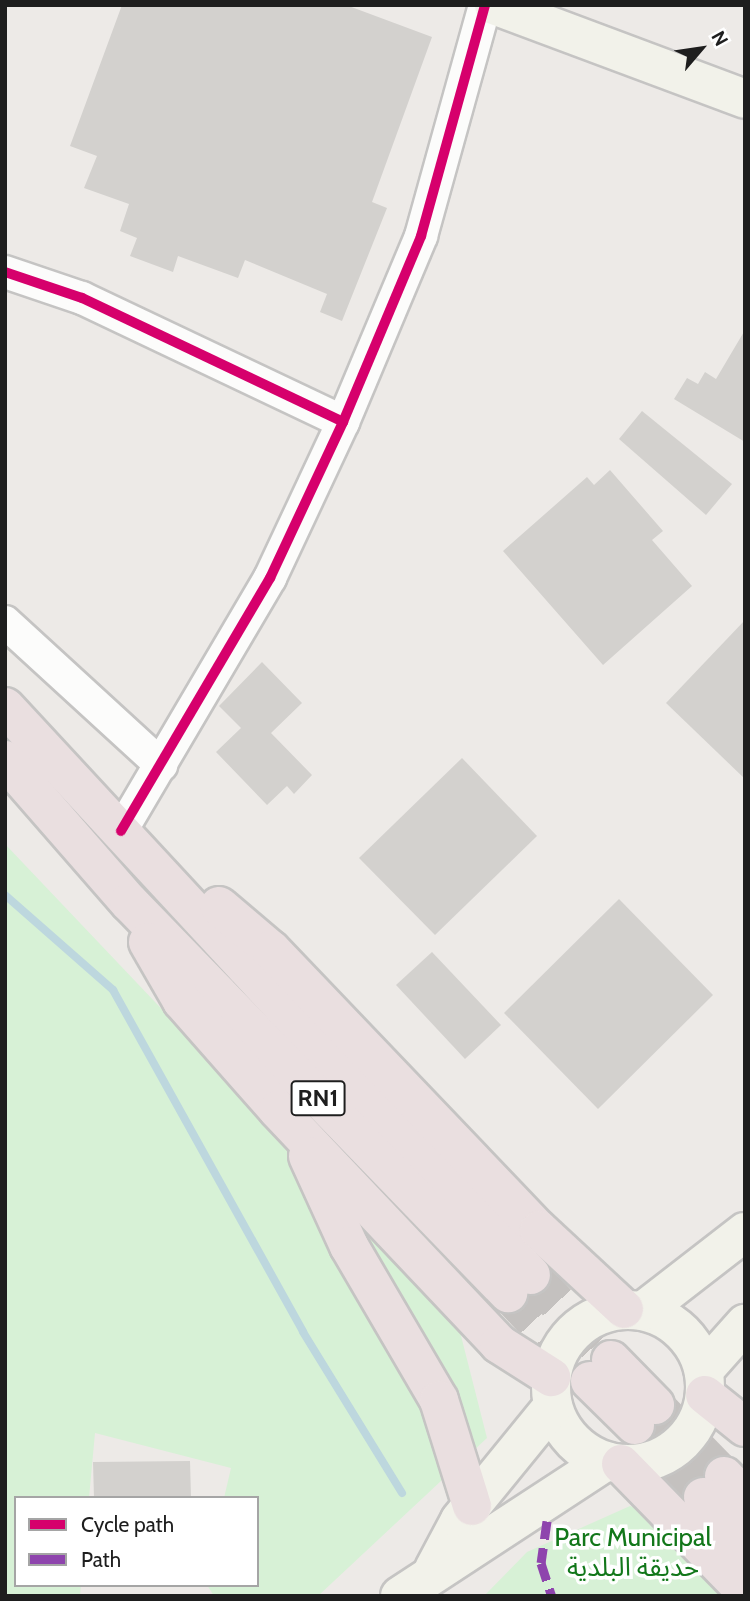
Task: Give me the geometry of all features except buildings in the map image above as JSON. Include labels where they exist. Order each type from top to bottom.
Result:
[{"type":"highway","name":"RN1","points":[[5,706],[164,876],[519,1284],[129,902],[5,760]]},
{"type":"highway","points":[[164,876],[217,905],[271,950],[529,1220],[633,1310]]},
{"type":"highway","points":[[129,902],[182,1001],[296,1129],[499,1344],[552,1392]]},
{"type":"highway","points":[[296,1129],[349,1246],[439,1400],[472,1506]]},
{"type":"highway","points":[[600,1370],[645,1415]]},
{"type":"highway","points":[[704,1383],[745,1427]]},
{"type":"highway","points":[[613,1462],[745,1591]]},
{"type":"highway","points":[[724,1490],[745,1547]]},
{"type":"main road","points":[[494,5],[532,12],[745,99]]},
{"type":"main road","points":[[565,5],[745,75]]},
{"type":"main road","points":[[418,1585],[552,1392],[568,1338],[593,1318],[633,1310],[745,1232]]},
{"type":"main road","points":[[633,1310],[671,1322],[692,1343],[704,1383]]},
{"type":"main road","points":[[418,1585],[613,1462],[660,1458],[677,1447],[691,1432],[704,1383],[745,1324]]},
{"type":"main road","points":[[552,1392],[572,1440],[613,1462]]},
{"type":"street","points":[[121,831],[270,578],[343,422],[421,236],[485,5]]},
{"type":"street","points":[[5,272],[82,298],[343,422]]},
{"type":"street","points":[[5,622],[161,765]]},
{"type":"green space","points":[[5,844],[457,1320],[487,1438],[318,1596],[214,1596],[208,1587],[259,1587],[259,1496],[224,1496],[231,1468],[95,1433],[89,1496],[14,1496],[14,1587],[81,1587],[80,1596],[5,1596]]},
{"type":"green space","name":"Parc Municipal حديقة البلدية","points":[[630,1506],[681,1525],[745,1596],[484,1596],[527,1552]]},
{"type":"waterway","points":[[5,895],[113,990],[303,1332],[402,1493]]},
{"type":"tunnel","points":[[531,1275],[611,1360]]},
{"type":"tunnel","points":[[508,1293],[590,1381]]},
{"type":"tunnel","points":[[655,1405],[724,1476]]},
{"type":"tunnel","points":[[635,1425],[703,1497]]},
{"type":"marked path","points":[[547,1521],[541,1563],[552,1596]]},
{"type":"cycle path","points":[[121,831],[270,578],[343,422],[421,236],[485,5]]},
{"type":"cycle path","points":[[5,272],[82,298],[343,422]]}]
